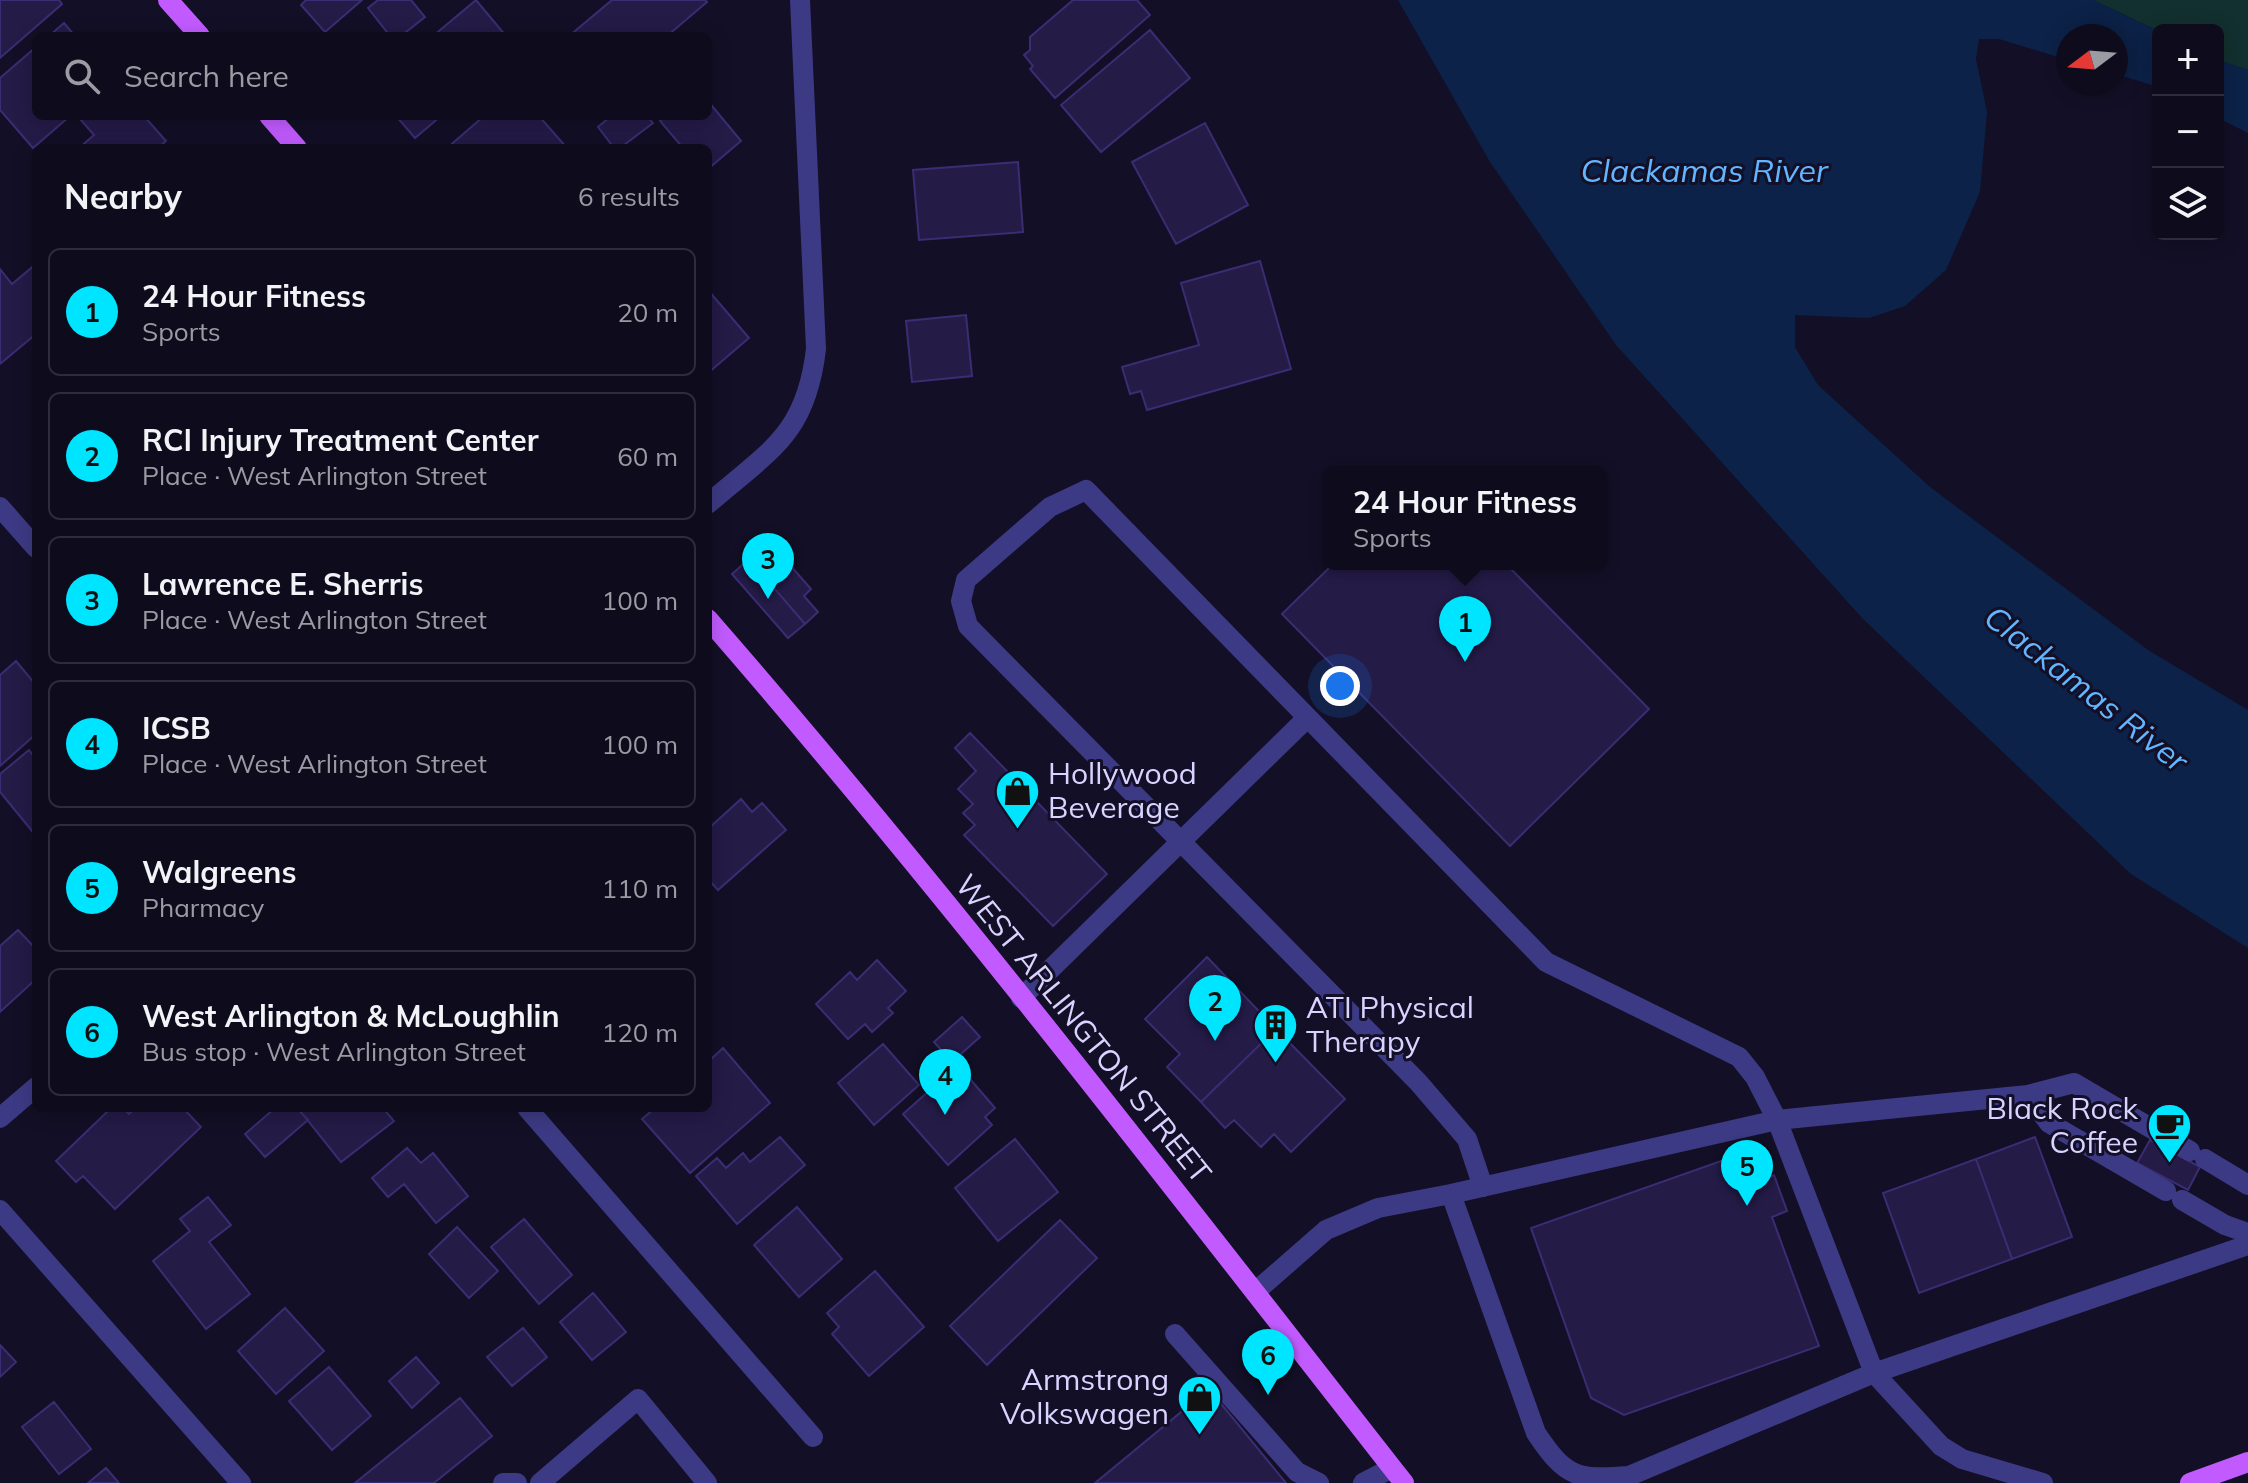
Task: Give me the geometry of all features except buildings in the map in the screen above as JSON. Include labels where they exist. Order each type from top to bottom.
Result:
[{"type":"main road","points":[[168,0],[196,32]]},
{"type":"main road","points":[[272,120],[294,144]]},
{"type":"main road","name":"WEST ARLINGTON STREET","points":[[712,624],[1021,998],[1398,1476]]},
{"type":"main road","points":[[2190,1483],[2248,1462]]},
{"type":"street","points":[[712,500],[796,424],[812,386],[816,349],[800,0]]},
{"type":"street","points":[[1483,1187],[1467,1139],[1418,1082],[968,626],[961,601],[966,580],[1050,507],[1086,490],[1546,962],[1739,1057],[1755,1077],[1777,1120],[1874,1373],[1941,1446],[1962,1459],[2043,1483]]},
{"type":"street","points":[[0,507],[32,543]]},
{"type":"street","points":[[1021,998],[1307,718]]},
{"type":"street","points":[[1255,1292],[1326,1230],[1378,1208],[1777,1120],[2028,1095],[2074,1083],[2248,1185]]},
{"type":"street","points":[[0,1118],[32,1090]]},
{"type":"street","points":[[2028,1095],[2049,1123],[2225,1225],[2248,1233]]},
{"type":"street","points":[[530,1112],[813,1437]]},
{"type":"street","points":[[1451,1194],[1536,1433],[1555,1461],[1586,1480],[1629,1476],[1874,1373],[2248,1245]]},
{"type":"street","points":[[0,1210],[241,1483]]},
{"type":"street","points":[[1175,1334],[1297,1472],[1319,1483]]},
{"type":"street","points":[[540,1483],[638,1399],[707,1483]]},
{"type":"street","points":[[1363,1483],[1398,1476]]},
{"type":"street","points":[[503,1483],[517,1483]]},
{"type":"green space","points":[[2093,0],[2248,0],[2248,70],[2224,62],[2224,24],[2152,24],[2152,28]]},
{"type":"water","name":"Clackamas River","points":[[1398,0],[2093,0],[2152,28],[2152,85],[2128,78],[2128,24],[2056,24],[2056,56],[1999,39],[1979,39],[1976,59],[1987,112],[1980,192],[1946,270],[1905,306],[1869,318],[1795,315],[1795,347],[1818,385],[1930,487],[2148,650],[2248,710],[2248,948],[2131,874],[1863,619],[1616,345],[1490,162]]},
{"type":"water","points":[[2224,62],[2248,70],[2248,133],[2224,121]]},
{"type":"place","name":"Lawrence E. Sherris","points":[[768,599]]},
{"type":"place","name":"24 Hour Fitness","points":[[1465,662]]},
{"type":"place","name":"Hollywood Beverage","points":[[1017,830]]},
{"type":"place","name":"RCI Injury Treatment Center","points":[[1215,1041]]},
{"type":"place","name":"ATI Physical Therapy","points":[[1275,1064]]},
{"type":"place","name":"ICSB","points":[[945,1115]]},
{"type":"place","name":"Black Rock Coffee","points":[[2169,1165]]},
{"type":"place","name":"Walgreens","points":[[1747,1206]]},
{"type":"place","name":"West Arlington & McLoughlin","points":[[1268,1395]]},
{"type":"place","name":"Armstrong Volkswagen","points":[[1200,1436]]}]
